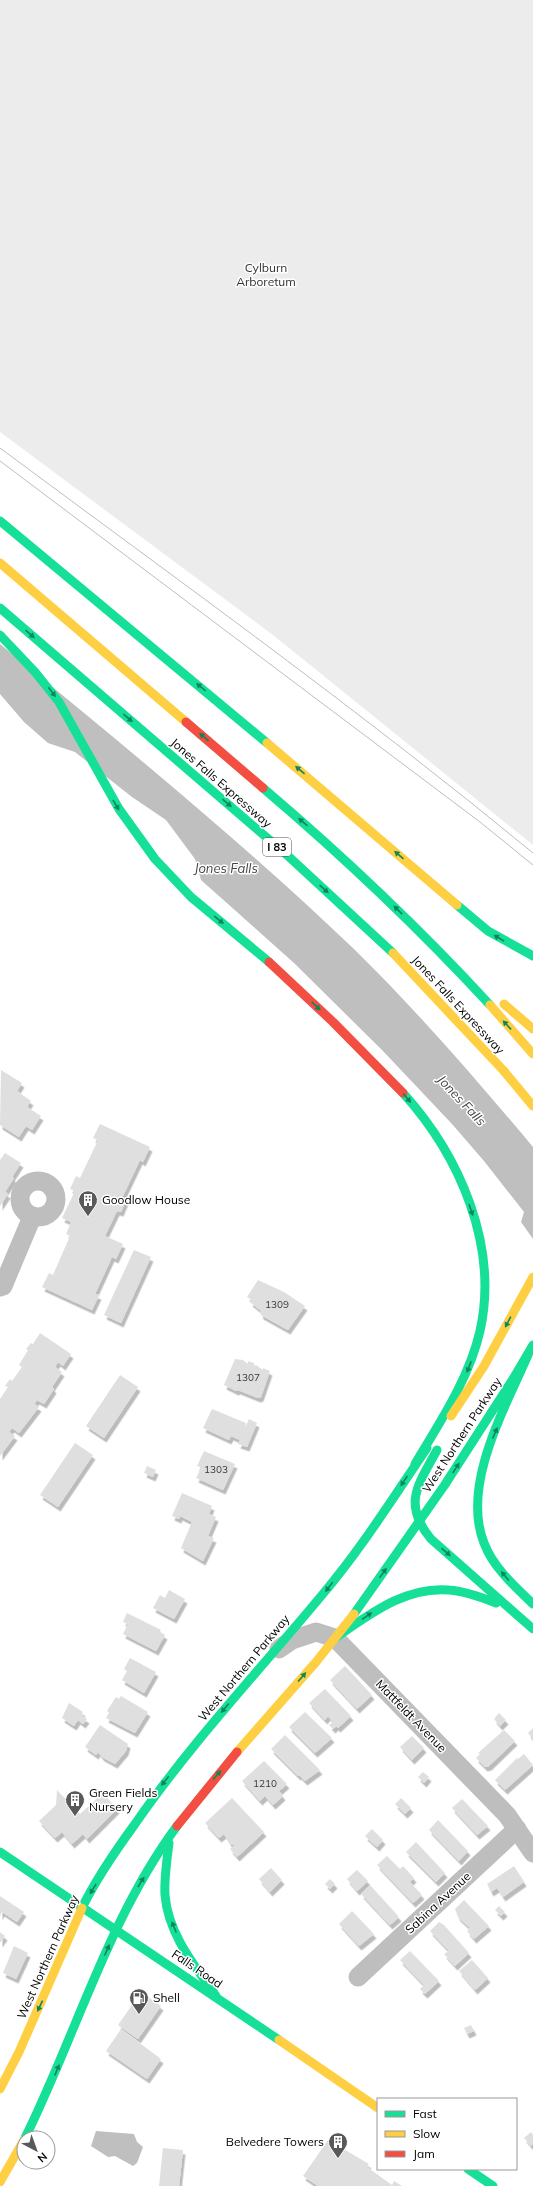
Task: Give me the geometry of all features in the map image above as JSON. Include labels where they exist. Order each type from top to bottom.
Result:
[{"type":"main road","points":[[0,521],[233,714],[488,931],[533,956]]},
{"type":"main road","name":"Jones Falls Expressway","points":[[0,563],[311,829],[418,929],[533,1054]]},
{"type":"main road","name":"Jones Falls Expressway","points":[[0,608],[287,855],[394,954],[503,1070],[533,1106]]},
{"type":"main road","points":[[0,635],[28,662],[66,712],[126,821],[172,878],[188,895],[288,979],[391,1080],[436,1135],[463,1188],[483,1253],[485,1288],[481,1329],[468,1368],[459,1389],[414,1464]]},
{"type":"main road","points":[[418,929],[533,1030]]},
{"type":"main road","name":"West Northern Parkway","points":[[0,2089],[19,2052],[83,1906],[117,1849],[152,1799],[268,1657],[323,1594],[364,1541],[414,1464],[468,1393],[533,1277]]},
{"type":"main road","name":"West Northern Parkway","points":[[29,2130],[42,2106],[116,1929],[134,1894],[170,1835],[210,1783],[335,1638],[419,1524],[533,1345]]},
{"type":"main road","points":[[528,1355],[483,1463],[475,1503],[477,1524],[488,1552],[507,1578],[533,1604]]},
{"type":"main road","points":[[451,1426],[468,1393]]},
{"type":"main road","points":[[444,1439],[415,1494],[414,1513],[419,1524],[431,1539],[533,1629]]},
{"type":"main road","points":[[335,1638],[391,1601],[412,1592],[444,1589],[461,1591],[475,1594],[512,1610]]},
{"type":"main road","points":[[170,1835],[165,1897],[172,1925],[185,1952],[216,1996]]},
{"type":"main road","name":"Falls Road","points":[[0,1852],[216,1996],[377,2107]]},
{"type":"main road","name":"West Northern Parkway","points":[[0,2182],[16,2153]]},
{"type":"main road","points":[[469,2170],[493,2186]]},
{"type":"street","points":[[0,1286],[3,1286],[32,1217]]},
{"type":"street","name":"Mattfeldt Avenue","points":[[268,1657],[292,1640],[306,1634],[316,1632],[335,1638],[434,1739],[518,1829],[533,1853]]},
{"type":"street","name":"Sabina Avenue","points":[[358,1976],[518,1829]]},
{"type":"green space","name":"Cylburn Arboretum","points":[[0,0],[533,0],[533,845],[273,635],[0,432]]},
{"type":"water","name":"Jones Falls","points":[[0,644],[136,756],[269,871],[355,950],[446,1046],[533,1147],[533,1239],[521,1222],[524,1212],[484,1161],[452,1124],[382,1050],[294,963],[201,880],[195,859],[166,820],[132,797],[75,752],[48,743],[24,722],[0,694]]},
{"type":"water","points":[[96,2131],[134,2134],[137,2142],[143,2147],[137,2163],[133,2166],[115,2156],[108,2157],[91,2146]]},
{"type":"building","points":[[1,1070],[22,1083],[17,1091],[31,1101],[27,1107],[41,1116],[32,1130],[26,1126],[19,1137],[0,1125]]},
{"type":"building","name":"Goodlow House","points":[[100,1124],[150,1147],[143,1162],[140,1160],[122,1198],[126,1200],[121,1212],[117,1211],[105,1236],[123,1244],[116,1259],[112,1257],[95,1294],[99,1295],[92,1310],[42,1287],[49,1273],[53,1275],[70,1236],[66,1234],[71,1222],[62,1218],[75,1191],[70,1189],[76,1176],[80,1178],[98,1140],[93,1138]]},
{"type":"building","points":[[5,1153],[21,1163],[12,1177],[14,1178],[5,1192],[8,1194],[0,1206],[0,1160]]},
{"type":"building","points":[[134,1250],[151,1257],[121,1323],[104,1315]]},
{"type":"building","points":[[258,1280],[284,1292],[305,1306],[288,1330],[261,1315],[260,1310],[250,1302],[252,1300],[247,1297]]},
{"type":"building","points":[[40,1333],[71,1354],[63,1366],[58,1362],[55,1367],[62,1372],[52,1387],[54,1389],[44,1404],[37,1400],[34,1404],[39,1407],[19,1433],[12,1428],[9,1432],[15,1436],[0,1456],[0,1399],[8,1387],[5,1386],[10,1379],[12,1381],[22,1367],[19,1365],[28,1350],[26,1349],[31,1343],[33,1344]]},
{"type":"building","points":[[235,1359],[243,1360],[248,1364],[248,1361],[254,1363],[254,1366],[256,1365],[263,1370],[263,1368],[270,1371],[261,1397],[258,1398],[238,1390],[236,1391],[224,1385]]},
{"type":"building","points":[[120,1375],[138,1387],[104,1438],[86,1426]]},
{"type":"building","points":[[212,1409],[246,1423],[245,1428],[249,1419],[257,1423],[247,1447],[238,1444],[240,1440],[231,1436],[229,1440],[203,1428]]},
{"type":"building","points":[[75,1443],[93,1455],[58,1507],[40,1495]]},
{"type":"building","points":[[204,1451],[235,1464],[223,1490],[196,1478],[200,1467],[197,1466]]},
{"type":"building","points":[[147,1466],[156,1470],[153,1477],[144,1473]]},
{"type":"building","points":[[182,1493],[212,1506],[209,1514],[216,1517],[208,1536],[214,1538],[203,1561],[181,1548],[192,1522],[180,1516],[179,1519],[172,1516]]},
{"type":"building","points":[[169,1590],[185,1599],[174,1619],[153,1608],[160,1595],[165,1598]]},
{"type":"building","points":[[127,1613],[161,1630],[160,1632],[165,1635],[156,1651],[123,1634],[128,1624],[123,1622]]},
{"type":"building","points":[[130,1658],[156,1672],[144,1693],[122,1680],[127,1671],[124,1669]]},
{"type":"building","points":[[345,1666],[372,1695],[357,1709],[330,1680]]},
{"type":"building","points":[[325,1689],[351,1716],[338,1728],[336,1726],[333,1729],[329,1725],[333,1722],[328,1716],[325,1720],[309,1703]]},
{"type":"building","points":[[121,1696],[148,1712],[135,1733],[106,1718],[109,1713],[107,1711],[116,1697],[119,1699]]},
{"type":"building","points":[[69,1703],[83,1712],[81,1715],[87,1719],[83,1724],[78,1720],[74,1726],[62,1718]]},
{"type":"building","points":[[305,1712],[332,1738],[315,1753],[289,1727]]},
{"type":"building","points":[[499,1713],[506,1720],[500,1726],[494,1719]]},
{"type":"building","points":[[100,1725],[128,1744],[126,1751],[115,1764],[102,1757],[98,1752],[96,1755],[85,1747]]},
{"type":"building","points":[[533,1728],[533,1739],[528,1733]]},
{"type":"building","points":[[504,1730],[515,1741],[489,1766],[485,1767],[476,1758],[480,1754],[478,1753]]},
{"type":"building","points":[[285,1735],[320,1770],[305,1781],[271,1749]]},
{"type":"building","points":[[412,1736],[424,1748],[412,1760],[400,1747]]},
{"type":"building","points":[[524,1754],[533,1765],[505,1790],[495,1780],[517,1758],[518,1759]]},
{"type":"building","points":[[264,1761],[287,1784],[279,1791],[283,1796],[273,1805],[265,1796],[260,1801],[242,1781]]},
{"type":"building","points":[[423,1772],[429,1777],[424,1783],[418,1777]]},
{"type":"building","name":"Green Fields Nursery","points":[[57,1790],[80,1814],[103,1793],[117,1809],[87,1839],[83,1834],[72,1844],[62,1832],[55,1838],[39,1821],[56,1805]]},
{"type":"building","points":[[232,1798],[264,1832],[237,1857],[230,1849],[235,1845],[230,1844],[224,1834],[219,1838],[205,1823]]},
{"type":"building","points":[[401,1798],[411,1808],[405,1814],[395,1804]]},
{"type":"building","points":[[462,1799],[488,1826],[477,1835],[452,1808]]},
{"type":"building","points":[[438,1820],[468,1851],[459,1861],[429,1830]]},
{"type":"building","points":[[372,1829],[383,1840],[377,1847],[365,1836]]},
{"type":"building","points":[[416,1842],[445,1873],[436,1882],[406,1852]]},
{"type":"building","points":[[387,1856],[400,1869],[403,1866],[414,1878],[410,1882],[422,1895],[413,1903],[377,1865]]},
{"type":"building","points":[[514,1866],[524,1882],[503,1897],[497,1888],[491,1892],[487,1884]]},
{"type":"building","points":[[271,1868],[282,1880],[270,1892],[259,1879]]},
{"type":"building","points":[[357,1870],[368,1881],[357,1891],[347,1879]]},
{"type":"building","points":[[330,1879],[335,1884],[330,1889],[325,1884]]},
{"type":"building","points":[[370,1885],[399,1917],[390,1925],[361,1894]]},
{"type":"building","points":[[0,1896],[24,1912],[17,1922],[2,1912],[0,1916]]},
{"type":"building","points":[[464,1900],[489,1926],[474,1939],[467,1931],[470,1928],[458,1917],[455,1909]]},
{"type":"building","points":[[499,1906],[505,1912],[501,1916],[495,1910]]},
{"type":"building","points":[[352,1911],[374,1934],[359,1946],[339,1924]]},
{"type":"building","points":[[439,1922],[444,1925],[469,1953],[455,1966],[444,1954],[449,1951],[430,1931]]},
{"type":"building","points":[[0,1932],[5,1936],[0,1943]]},
{"type":"building","points":[[14,1946],[28,1953],[16,1979],[3,1973]]},
{"type":"building","points":[[410,1951],[439,1981],[425,1994],[420,1989],[424,1985],[400,1960]]},
{"type":"building","points":[[472,1960],[488,1978],[475,1990],[459,1971]]},
{"type":"building","name":"Shell","points":[[141,1992],[161,2006],[138,2039],[118,2025]]},
{"type":"building","points":[[471,2025],[474,2031],[467,2034],[464,2028]]},
{"type":"building","points":[[121,2029],[161,2059],[147,2079],[106,2051]]},
{"type":"building","points":[[531,2132],[533,2135],[533,2143],[531,2146],[524,2138]]},
{"type":"building","name":"Belvedere Towers","points":[[328,2140],[369,2164],[367,2167],[392,2185],[394,2181],[402,2186],[318,2186],[303,2176]]},
{"type":"building","points":[[163,2148],[183,2150],[179,2186],[159,2186]]},
{"type":"tram line","points":[[0,448],[336,698],[468,800],[533,853]]},
{"type":"tram line","points":[[0,461],[480,822],[533,865]]},
{"type":"traffic: fast","points":[[0,521],[267,743]]},
{"type":"traffic: fast","points":[[0,608],[287,855],[393,953]]},
{"type":"traffic: fast","points":[[0,635],[35,672],[59,702],[119,809],[155,859],[191,897],[269,962]]},
{"type":"traffic: fast","points":[[263,788],[380,893],[436,948],[490,1005]]},
{"type":"traffic: fast","points":[[457,905],[488,931],[533,956]]},
{"type":"traffic: fast","points":[[403,1093],[442,1145],[457,1174],[470,1204],[479,1235],[484,1267],[484,1299],[480,1331],[475,1349],[469,1366],[453,1400],[415,1464]]},
{"type":"traffic: fast","points":[[354,1614],[444,1486],[513,1379],[533,1345]]},
{"type":"traffic: fast","points":[[528,1355],[498,1422],[489,1447],[482,1472],[478,1497],[478,1520],[484,1543],[498,1568],[533,1604]]},
{"type":"traffic: fast","points":[[82,1908],[107,1865],[157,1794],[202,1736],[336,1578],[376,1523],[427,1448]]},
{"type":"traffic: fast","points":[[437,1450],[419,1484],[416,1494],[415,1505],[422,1527],[431,1539],[533,1629]]},
{"type":"traffic: fast","points":[[335,1638],[388,1604],[403,1597],[417,1593],[433,1590],[449,1590],[473,1595],[496,1603]]},
{"type":"traffic: fast","points":[[29,2130],[61,2059],[112,1938],[131,1900],[153,1862],[177,1826]]},
{"type":"traffic: fast","points":[[169,1843],[165,1895],[171,1923],[191,1961],[216,1996]]},
{"type":"traffic: fast","points":[[0,1852],[279,2040]]},
{"type":"traffic: fast","points":[[469,2170],[493,2186]]},
{"type":"traffic: slow","points":[[0,563],[186,722]]},
{"type":"traffic: slow","points":[[267,743],[457,905]]},
{"type":"traffic: slow","points":[[393,953],[503,1070],[533,1106]]},
{"type":"traffic: slow","points":[[504,1004],[533,1029]]},
{"type":"traffic: slow","points":[[490,1005],[533,1054]]},
{"type":"traffic: slow","points":[[451,1416],[484,1366],[533,1277]]},
{"type":"traffic: slow","points":[[237,1752],[316,1662],[354,1614]]},
{"type":"traffic: slow","points":[[0,2089],[19,2052],[82,1908]]},
{"type":"traffic: slow","points":[[279,2040],[377,2107]]},
{"type":"traffic: slow","points":[[0,2182],[16,2154]]},
{"type":"traffic: jam","points":[[186,722],[263,788]]},
{"type":"traffic: jam","points":[[269,962],[333,1022],[403,1093]]},
{"type":"traffic: jam","points":[[177,1826],[237,1752]]},
{"type":"place","name":"Goodlow House","points":[[88,1217]]},
{"type":"place","name":"Green Fields Nursery","points":[[75,1817]]},
{"type":"place","name":"Shell","points":[[139,2015]]},
{"type":"place","name":"Belvedere Towers","points":[[338,2159]]}]
